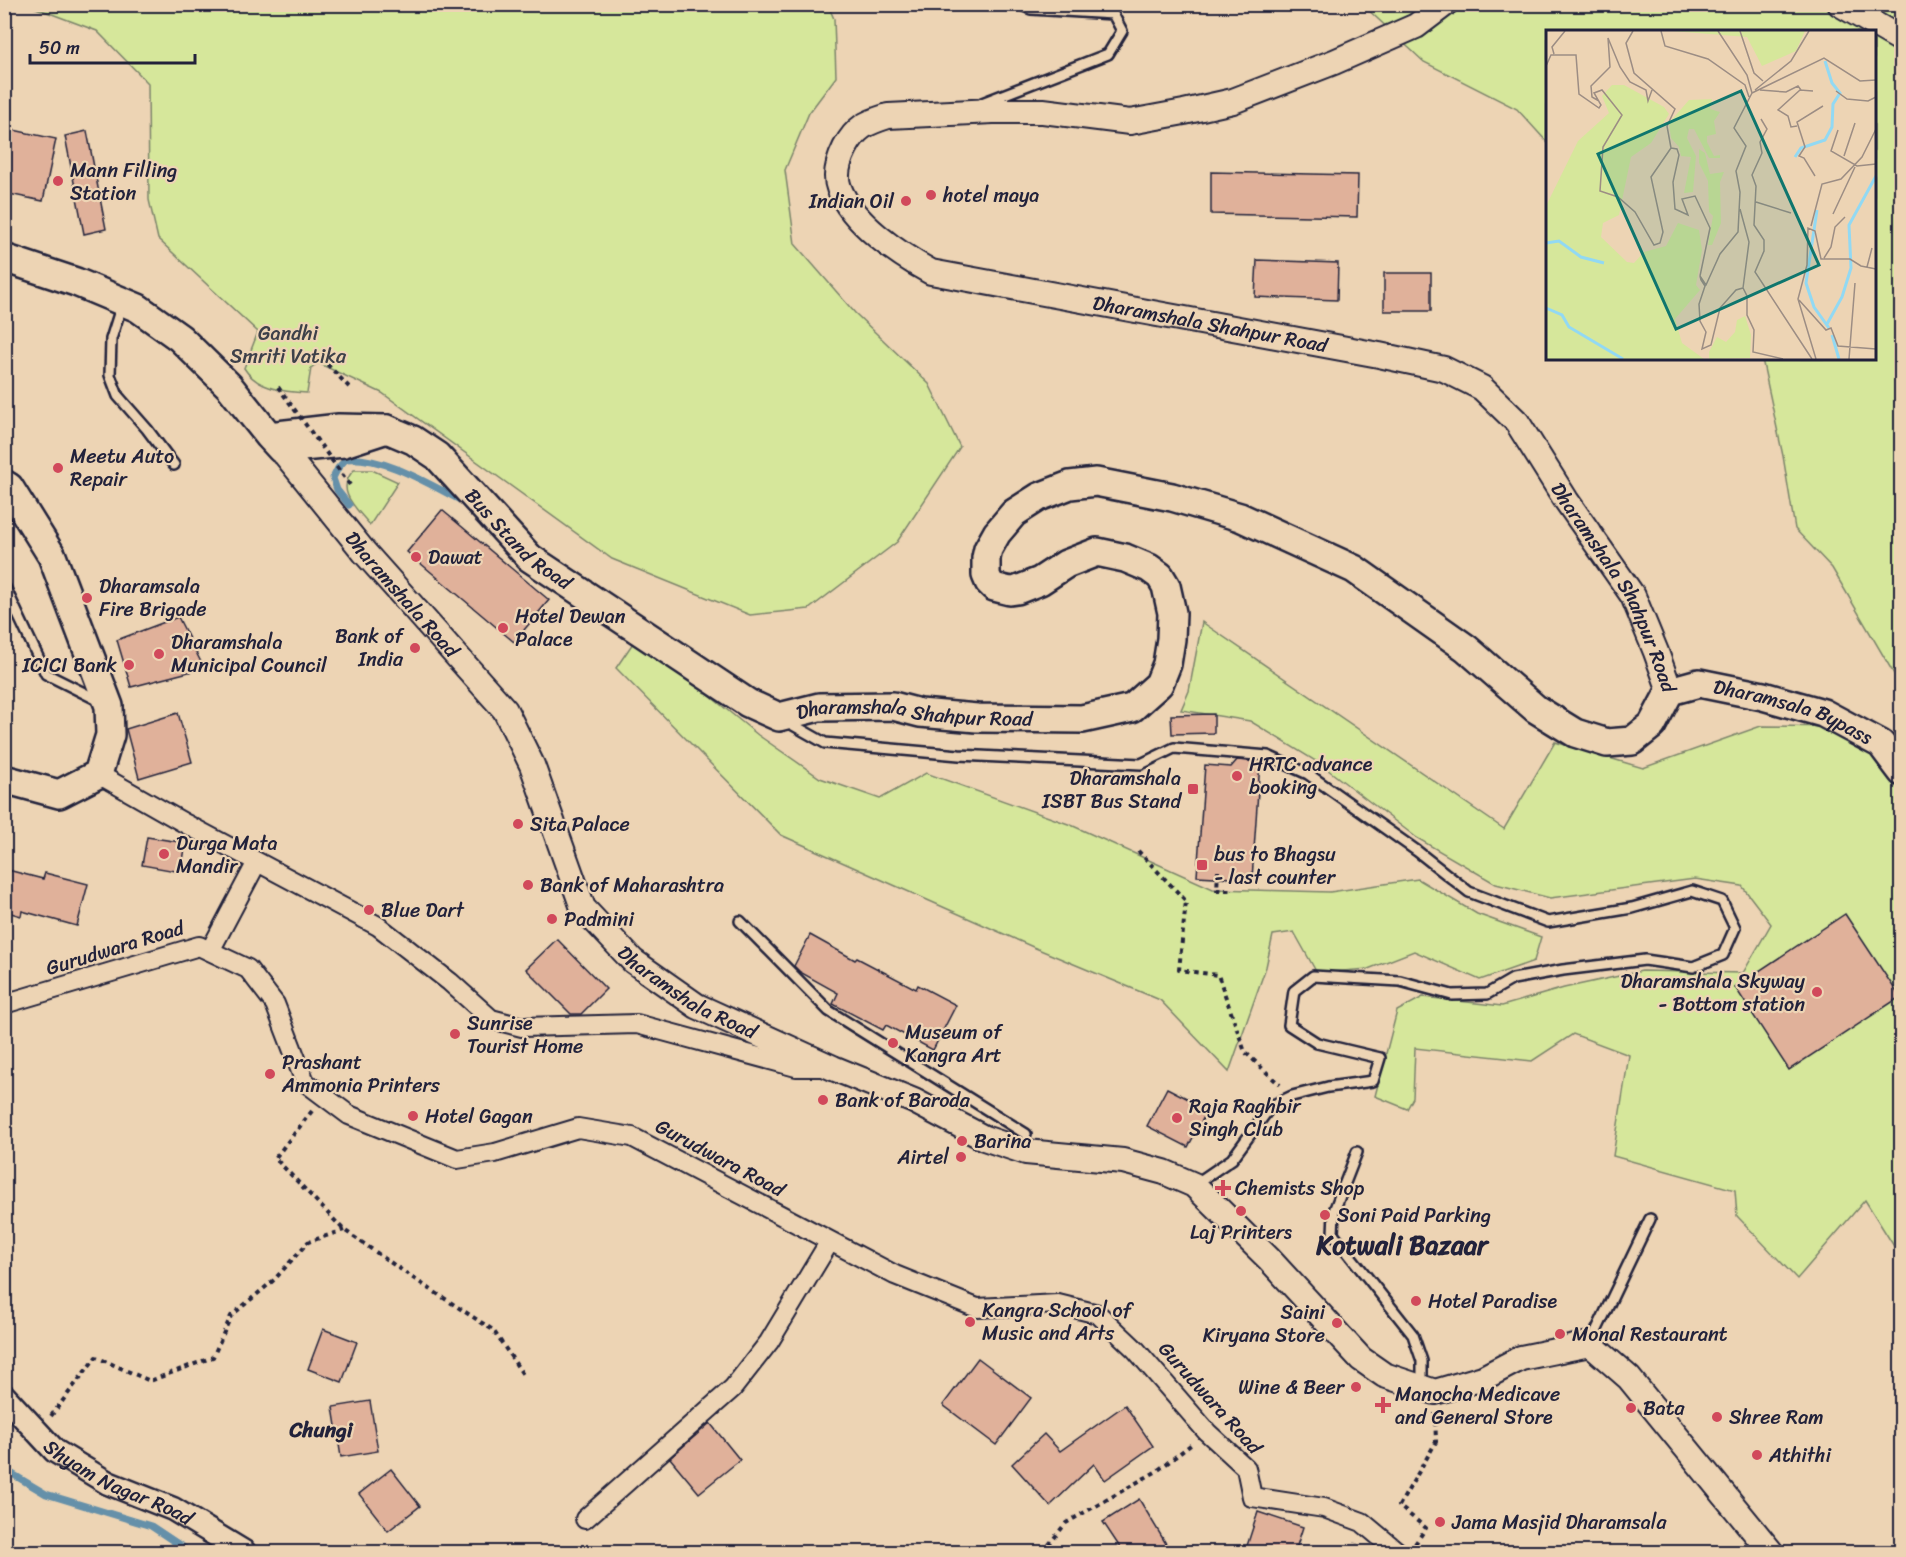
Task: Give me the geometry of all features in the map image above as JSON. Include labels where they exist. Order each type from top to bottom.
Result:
[{"type":"main road","name":"Dharamshala Shahpur Road","points":[[779,717],[819,707],[893,706],[920,713],[977,718],[1082,719],[1132,708],[1159,684],[1167,664],[1172,613],[1166,586],[1160,576],[1149,568],[1125,558],[1097,552],[1066,564],[1040,580],[1017,590],[1003,590],[994,587],[986,575],[988,549],[997,533],[1014,513],[1049,493],[1070,486],[1095,482],[1172,497],[1240,517],[1353,569],[1466,648],[1536,709],[1575,733],[1607,743],[1632,741],[1652,725],[1670,691],[1633,596],[1566,500],[1517,422],[1482,388],[1444,369],[1379,355],[931,272],[888,245],[864,223],[846,202],[838,187],[837,169],[848,142],[860,126],[888,116],[1043,111],[1130,122],[1233,101],[1334,62],[1416,26],[1445,4]]},
{"type":"main road","points":[[1840,4],[1902,40]]},
{"type":"main road","name":"Dharamshala Road","points":[[4,258],[76,282],[138,308],[180,338],[229,386],[365,553],[505,710],[532,765],[583,908],[633,961],[697,1006],[833,1068],[914,1101],[984,1138],[1026,1152],[1123,1161],[1164,1172],[1194,1185]]},
{"type":"main road","name":"Bus Stand Road","points":[[275,442],[339,428],[387,429],[413,440],[437,456],[530,558],[748,703],[779,717]]},
{"type":"main road","points":[[4,484],[9,487],[52,556],[109,706],[110,735],[98,774],[59,794],[4,779]]},
{"type":"main road","name":"Dharamsala Bypass","points":[[1670,691],[1700,683],[1763,696],[1823,713],[1881,744],[1902,772]]},
{"type":"main road","points":[[1194,1185],[1269,1259],[1361,1359],[1384,1376],[1428,1390],[1483,1378],[1521,1358],[1590,1344],[1629,1378],[1771,1552]]},
{"type":"street","points":[[98,774],[378,926],[450,982],[491,1019],[522,1027],[638,1024],[796,1066],[833,1068]]},
{"type":"street","points":[[210,951],[257,861]]},
{"type":"street","name":"Gurudwara Road","points":[[4,1004],[200,946],[248,969],[275,1004],[305,1082],[349,1115],[457,1160],[495,1153],[578,1128],[632,1137],[895,1275],[977,1308],[1058,1304],[1098,1314],[1136,1350],[1207,1432],[1246,1468],[1252,1497],[1324,1508],[1352,1518],[1362,1522],[1398,1552]]},
{"type":"street","points":[[585,1519],[734,1388],[769,1342],[830,1240]]},
{"type":"street","name":"Shyam Nagar Road","points":[[4,1396],[55,1451],[108,1483],[173,1509],[244,1552]]},
{"type":"lane","points":[[957,113],[1108,54],[1122,31],[1113,14],[1031,9],[1019,4]]},
{"type":"lane","points":[[123,302],[111,339],[110,375],[118,396],[174,465]]},
{"type":"lane","points":[[4,585],[46,674],[109,706]]},
{"type":"lane","points":[[779,717],[825,743],[959,755],[1141,764],[1174,748],[1268,756],[1308,774],[1417,851],[1469,892],[1538,918],[1548,921],[1632,908],[1692,891],[1722,902],[1735,928],[1723,955],[1693,967],[1645,960],[1563,970],[1514,979],[1487,994],[1452,995],[1400,981],[1313,976],[1294,991],[1289,1025],[1317,1043],[1380,1058],[1373,1082],[1328,1087],[1292,1096],[1271,1106],[1232,1160],[1194,1185]]},
{"type":"lane","points":[[740,921],[829,1011],[1026,1134]]},
{"type":"lane","points":[[1357,1152],[1334,1211],[1333,1234],[1413,1335],[1422,1361],[1428,1390]]},
{"type":"lane","points":[[1590,1344],[1650,1219]]},
{"type":"path","points":[[321,358],[349,387]]},
{"type":"path","points":[[278,387],[351,485]]},
{"type":"path","points":[[1138,851],[1186,901],[1179,970],[1218,975],[1245,1052],[1292,1096]]},
{"type":"path","points":[[1218,871],[1217,890],[1232,891]]},
{"type":"path","points":[[324,1096],[274,1158],[344,1230],[493,1330],[524,1376]]},
{"type":"path","points":[[32,1426],[53,1414],[96,1358],[150,1382],[213,1357],[231,1316],[274,1280],[308,1242],[344,1230]]},
{"type":"path","points":[[1409,1552],[1426,1528],[1399,1506],[1436,1442],[1428,1390]]},
{"type":"path","points":[[1042,1552],[1066,1523],[1157,1471],[1207,1432]]},
{"type":"green space","name":"Gandhi Smriti Vatika","points":[[28,5],[828,5],[834,19],[836,77],[809,113],[785,170],[795,244],[855,313],[929,384],[960,447],[897,542],[809,609],[750,615],[612,559],[382,393],[318,363],[311,368],[307,393],[272,388],[249,375],[244,368],[258,332],[158,239],[149,200],[148,83],[97,31]]},
{"type":"green space","points":[[1363,5],[1901,5],[1901,686],[1832,568],[1795,529],[1783,456],[1762,360],[1876,360],[1876,30],[1546,30],[1546,141],[1517,109],[1424,62]]},
{"type":"green space","points":[[354,470],[372,470],[398,482],[370,525],[349,499],[346,485],[348,477]]},
{"type":"green space","points":[[1202,622],[1504,829],[1555,742],[1643,768],[1761,726],[1844,727],[1901,768],[1901,1252],[1897,1251],[1865,1200],[1797,1279],[1737,1216],[1735,1190],[1613,1156],[1629,1055],[1573,1034],[1532,1061],[1415,1048],[1413,1098],[1407,1109],[1375,1096],[1397,1011],[1423,997],[1502,1006],[1564,988],[1642,971],[1743,973],[1771,924],[1742,886],[1695,879],[1550,898],[1496,884],[1417,838],[1319,763],[1250,721],[1181,710],[1189,691]]},
{"type":"green space","points":[[637,637],[758,735],[820,778],[880,799],[926,773],[1071,825],[1213,889],[1330,892],[1418,879],[1477,914],[1541,937],[1534,961],[1480,980],[1414,951],[1368,969],[1317,973],[1294,932],[1273,935],[1266,967],[1229,1072],[1160,1000],[1033,947],[781,835],[616,668]]},
{"type":"building","points":[[4,128],[56,139],[43,201],[4,193]]},
{"type":"building","points":[[87,131],[106,229],[84,234],[65,136]]},
{"type":"building","points":[[1211,172],[1358,175],[1357,217],[1211,214]]},
{"type":"building","points":[[1257,260],[1338,263],[1337,300],[1255,297]]},
{"type":"building","points":[[1384,273],[1431,273],[1431,311],[1384,311]]},
{"type":"building","points":[[442,510],[549,600],[514,642],[407,552]]},
{"type":"building","name":"Dharamshala Municipal Council","points":[[178,617],[204,668],[131,687],[117,640]]},
{"type":"building","points":[[178,713],[192,762],[139,778],[126,729]]},
{"type":"building","points":[[1214,714],[1214,733],[1172,734],[1171,715]]},
{"type":"building","points":[[1237,760],[1260,762],[1252,879],[1197,876],[1205,765],[1231,767]]},
{"type":"building","name":"Durga Mata Mandir","points":[[147,837],[186,843],[181,872],[142,865]]},
{"type":"building","points":[[4,869],[43,879],[45,873],[88,884],[77,926],[22,911],[21,916],[4,911]]},
{"type":"building","name":"Dharamshala Skyway - Bottom station","points":[[1845,914],[1900,997],[1789,1070],[1735,987]]},
{"type":"building","points":[[810,935],[855,960],[857,958],[916,989],[918,985],[956,1005],[933,1050],[886,1025],[883,1030],[833,1004],[838,993],[800,972],[794,966]]},
{"type":"building","points":[[557,939],[606,989],[581,1014],[571,1014],[526,969]]},
{"type":"building","name":"Raja Raghbir Singh Club","points":[[1167,1088],[1208,1109],[1188,1147],[1147,1126]]},
{"type":"building","points":[[323,1329],[357,1342],[342,1382],[308,1369]]},
{"type":"building","points":[[978,1358],[1031,1398],[996,1445],[943,1405]]},
{"type":"building","points":[[370,1401],[378,1451],[341,1457],[333,1407]]},
{"type":"building","points":[[1125,1405],[1153,1446],[1105,1480],[1094,1464],[1050,1506],[1012,1464],[1044,1434],[1060,1451]]},
{"type":"building","points":[[710,1423],[740,1460],[699,1493],[670,1458]]},
{"type":"building","points":[[391,1469],[420,1506],[388,1531],[359,1494]]},
{"type":"building","points":[[1139,1499],[1171,1552],[1123,1552],[1103,1522]]},
{"type":"building","points":[[1258,1512],[1303,1527],[1295,1552],[1245,1552]]},
{"type":"waterway","points":[[349,505],[337,490],[333,478],[346,459],[361,459],[392,467],[464,502]]},
{"type":"waterway","points":[[4,1469],[46,1494],[151,1526],[190,1552]]},
{"type":"place","name":"Mann Filling Station","points":[[58,181]]},
{"type":"place","name":"hotel maya","points":[[931,195]]},
{"type":"place","name":"Indian Oil","points":[[906,201]]},
{"type":"place","name":"Meetu Auto Repair","points":[[58,468]]},
{"type":"place","name":"Dawat","points":[[416,557]]},
{"type":"place","name":"Dharamsala Fire Brigade","points":[[87,598]]},
{"type":"place","name":"Hotel Dewan Palace","points":[[503,628]]},
{"type":"place","name":"Bank of India","points":[[415,648]]},
{"type":"place","name":"Dharamshala Municipal Council","points":[[159,654]]},
{"type":"place","name":"ICICI Bank","points":[[129,665]]},
{"type":"place","name":"HRTC advance booking","points":[[1237,776]]},
{"type":"place","name":"Dharamshala ISBT Bus Stand","points":[[1193,789]]},
{"type":"place","name":"Sita Palace","points":[[518,824]]},
{"type":"place","name":"Durga Mata Mandir","points":[[164,854]]},
{"type":"place","name":"bus to Bhagsu - last counter","points":[[1202,865]]},
{"type":"place","name":"Bank of Maharashtra","points":[[528,885]]},
{"type":"place","name":"Blue Dart","points":[[369,910]]},
{"type":"place","name":"Padmini","points":[[552,919]]},
{"type":"place","name":"Dharamshala Skyway - Bottom station","points":[[1817,992]]},
{"type":"place","name":"Sunrise Tourist Home","points":[[455,1034]]},
{"type":"place","name":"Museum of Kangra Art","points":[[893,1043]]},
{"type":"place","name":"Prashant Ammonia Printers","points":[[270,1074]]},
{"type":"place","name":"Bank of Baroda","points":[[823,1100]]},
{"type":"place","name":"Hotel Gagan","points":[[413,1116]]},
{"type":"place","name":"Raja Raghbir Singh Club","points":[[1177,1118]]},
{"type":"place","name":"Barina","points":[[962,1141]]},
{"type":"place","name":"Airtel","points":[[961,1157]]},
{"type":"place","name":"Chemists Shop","points":[[1223,1188]]},
{"type":"place","name":"Laj Printers","points":[[1241,1211]]},
{"type":"place","name":"Soni Paid Parking","points":[[1325,1215]]},
{"type":"place","name":"Hotel Paradise","points":[[1416,1301]]},
{"type":"place","name":"Kangra School of Music and Arts","points":[[970,1322]]},
{"type":"place","name":"Saini Kiryana Store","points":[[1337,1323]]},
{"type":"place","name":"Monal Restaurant","points":[[1560,1334]]},
{"type":"place","name":"Wine & Beer","points":[[1356,1387]]},
{"type":"place","name":"Manocha Medicave and General Store","points":[[1383,1405]]},
{"type":"place","name":"Bata","points":[[1631,1408]]},
{"type":"place","name":"Shree Ram","points":[[1717,1417]]},
{"type":"place","name":"Athithi","points":[[1757,1455]]},
{"type":"place","name":"Jama Masjid Dharamsala","points":[[1440,1522]]},
{"type":"district","name":"Kotwali Bazaar","points":[[1402,1245]]},
{"type":"district","name":"Chungi","points":[[321,1430]]}]
